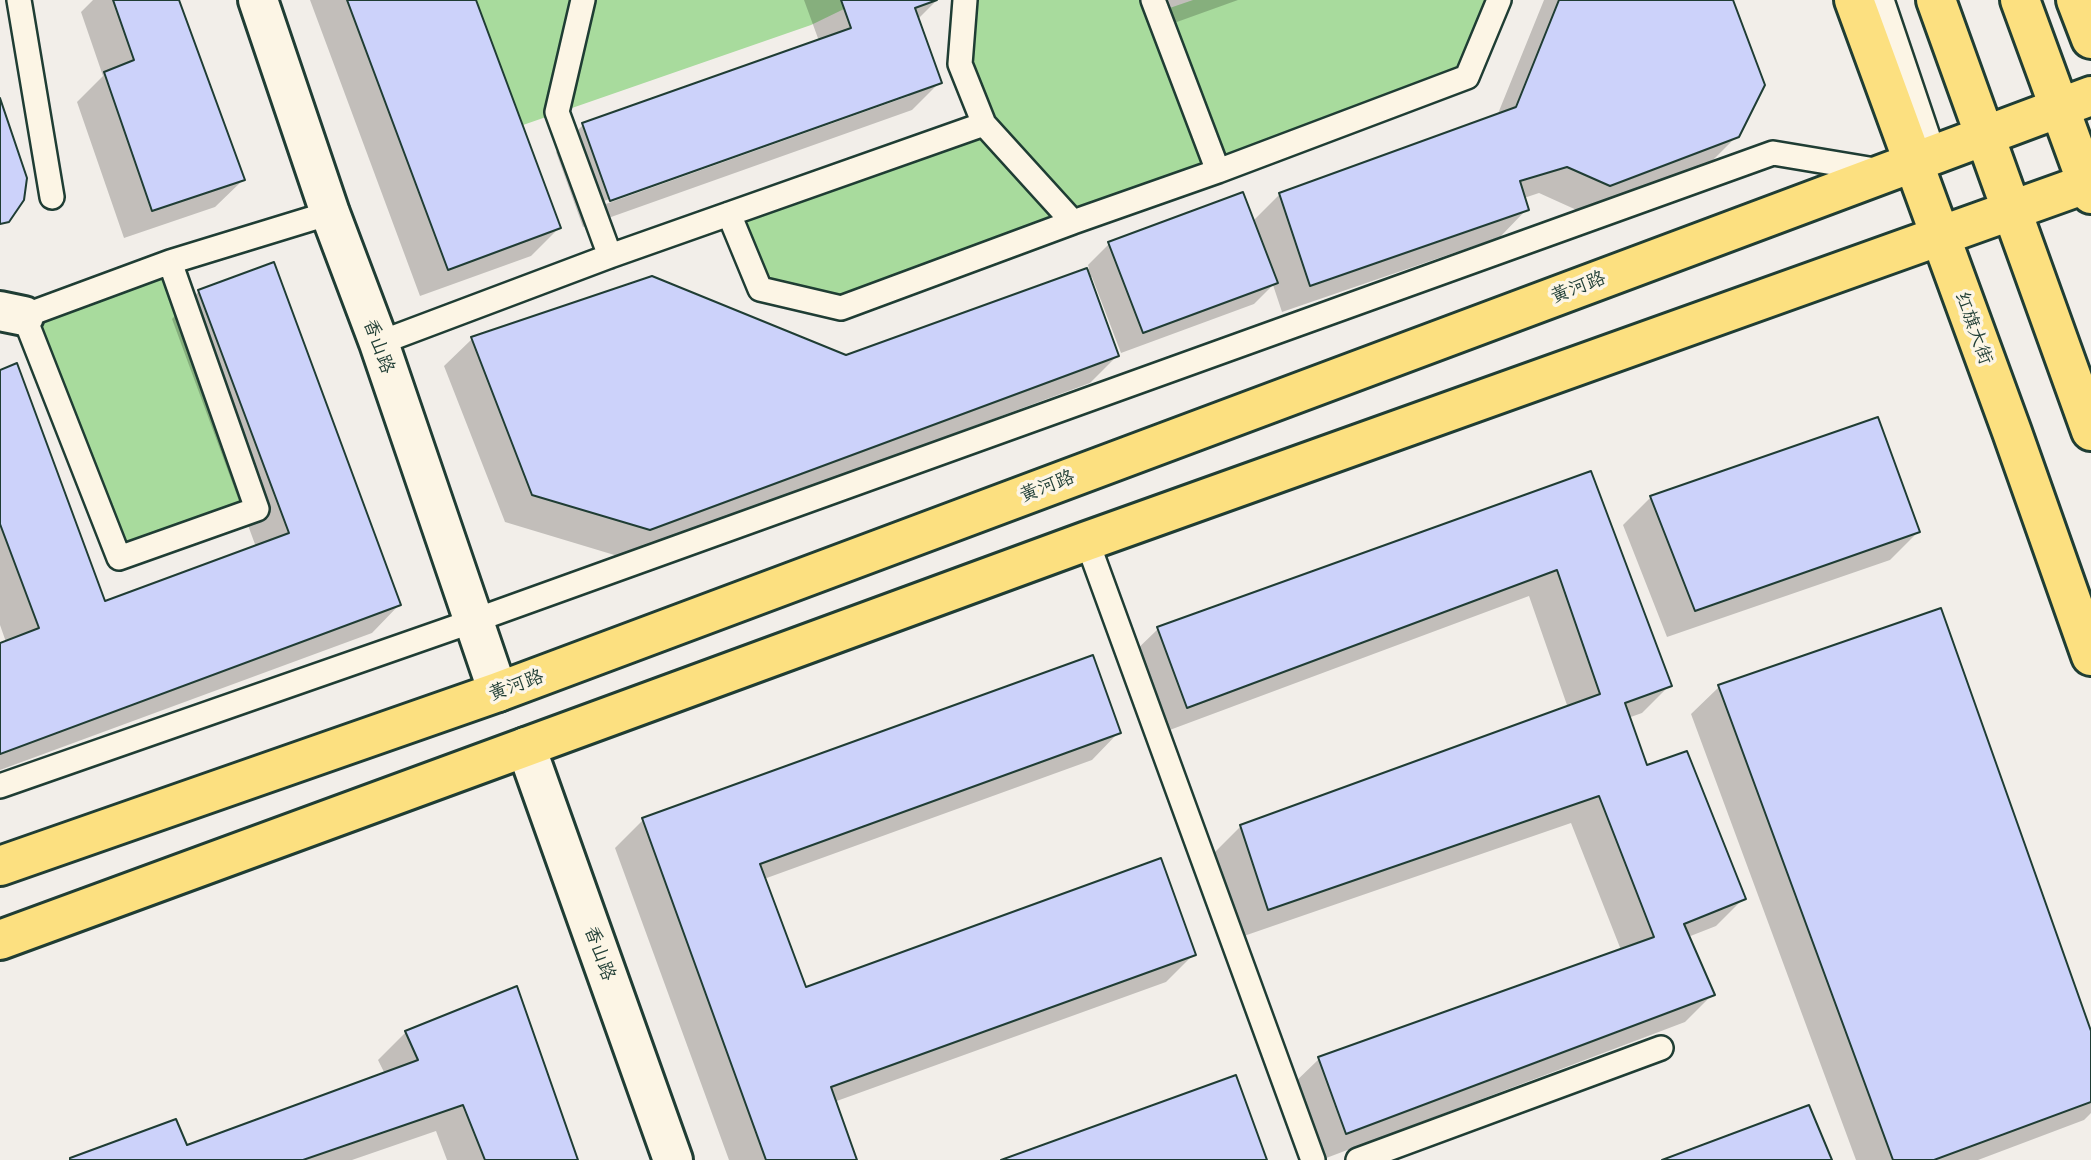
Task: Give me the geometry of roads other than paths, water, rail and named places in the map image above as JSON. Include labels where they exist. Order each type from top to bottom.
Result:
[{"type":"main road","name":"红旗大街","points":[[1854,0],[2091,656]]},
{"type":"main road","points":[[1936,0],[2091,431]]},
{"type":"main road","points":[[0,940],[1087,541],[1941,236],[2090,187],[2076,102],[2020,0]]},
{"type":"main road","points":[[2076,0],[2091,39]]},
{"type":"main road","name":"黄河路","points":[[0,866],[498,692],[2076,102]]},
{"type":"street","name":"香山路","points":[[258,0],[498,692]]},
{"type":"street","name":"香山路","points":[[526,747],[673,1160]]},
{"type":"lane","points":[[19,0],[52,197]]},
{"type":"lane","points":[[583,0],[557,112],[610,256]]},
{"type":"lane","points":[[965,0],[960,64],[985,124],[1073,222]]},
{"type":"lane","points":[[1153,0],[1218,170]]},
{"type":"lane","points":[[729,214],[760,289],[841,308],[1467,77],[1499,0]]},
{"type":"lane","points":[[0,786],[473,621],[1773,153],[1911,162],[1882,0]]},
{"type":"lane","points":[[379,343],[610,256],[985,124]]},
{"type":"lane","points":[[170,262],[257,509],[119,558],[8,317],[170,262],[330,213]]},
{"type":"lane","points":[[1087,541],[1313,1160]]},
{"type":"lane","points":[[1358,1160],[1661,1048]]}]
